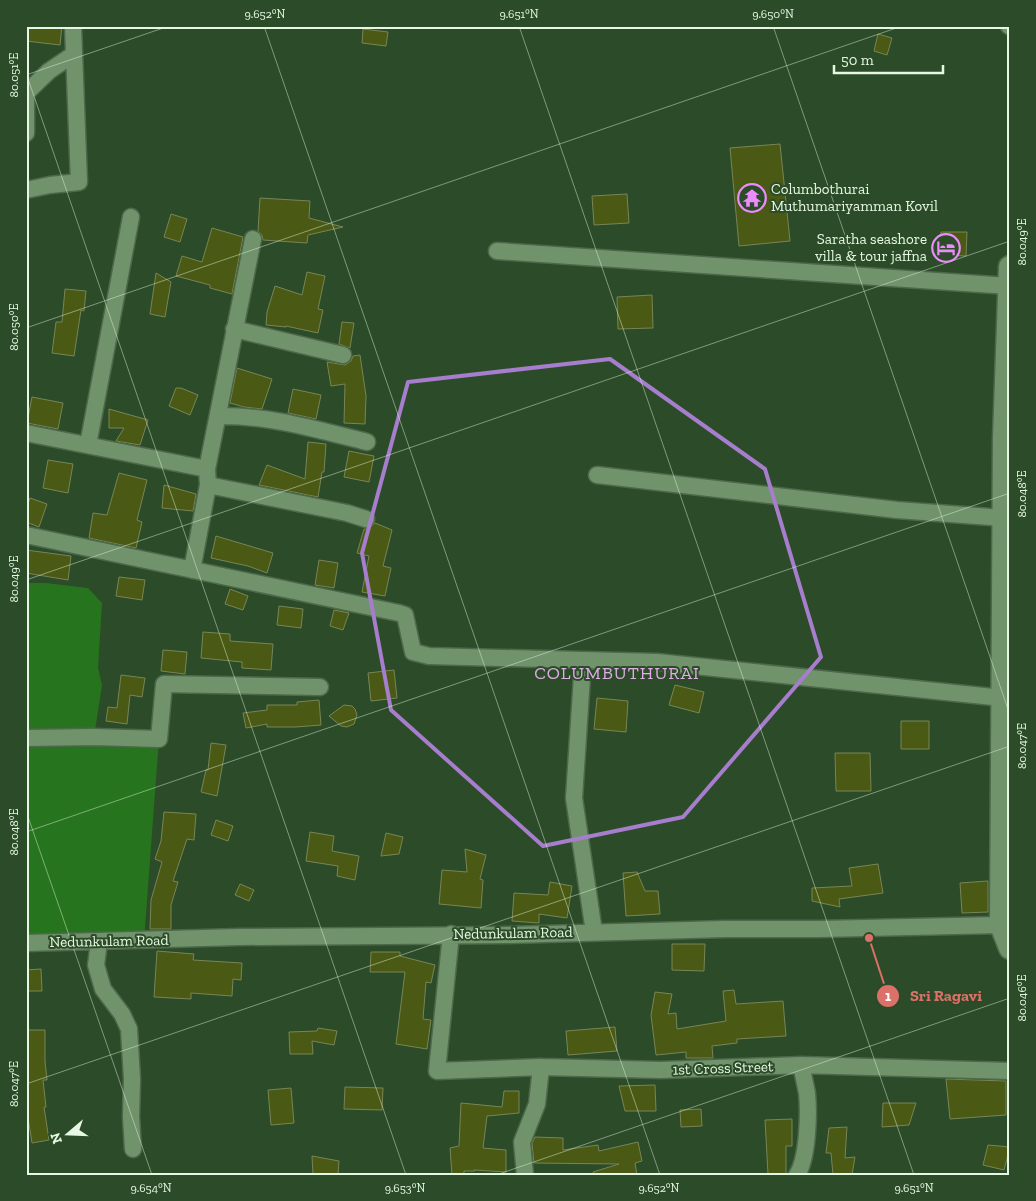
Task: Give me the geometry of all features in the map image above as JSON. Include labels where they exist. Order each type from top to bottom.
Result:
[{"type":"street","points":[[26,190],[79,182],[73,26]]},
{"type":"street","points":[[26,93],[49,70],[74,54]]},
{"type":"street","points":[[26,99],[26,133]]},
{"type":"street","points":[[88,445],[131,217]]},
{"type":"street","points":[[192,570],[234,329],[253,239]]},
{"type":"street","points":[[497,250],[1009,286]]},
{"type":"street","points":[[1010,267],[1004,438],[1001,925],[1010,948]]},
{"type":"street","points":[[234,329],[343,355]]},
{"type":"street","points":[[218,416],[240,416],[285,423],[367,442]]},
{"type":"street","points":[[26,433],[88,445],[366,519]]},
{"type":"street","points":[[597,475],[887,509],[1004,518]]},
{"type":"street","points":[[26,535],[405,615],[413,652],[429,656],[657,662],[1003,698]]},
{"type":"street","points":[[583,661],[574,798],[594,932]]},
{"type":"street","points":[[26,738],[94,737],[159,739],[164,684],[320,687]]},
{"type":"street","name":"Nedunkulam Road","points":[[26,943],[239,937],[1001,925]]},
{"type":"street","name":"1st Cross Street","points":[[451,934],[437,1071],[541,1067],[661,1070],[801,1065],[1010,1071]]},
{"type":"street","points":[[99,942],[96,966],[103,989],[122,1014],[129,1029],[132,1079],[130,1116],[133,1149]]},
{"type":"street","points":[[797,1175],[801,1168],[807,1130],[807,1093],[801,1065]]},
{"type":"street","points":[[525,1175],[522,1142],[537,1104],[541,1067]]},
{"type":"highlighted area","points":[[610,359],[765,469],[821,657],[683,817],[543,846],[391,710],[362,553],[408,382]]},
{"type":"green space","points":[[26,583],[46,583],[88,588],[102,603],[98,668],[102,685],[94,737],[159,739],[144,941],[26,943]]},
{"type":"building","points":[[26,26],[62,26],[60,45],[26,41]]},
{"type":"building","points":[[363,29],[388,32],[386,46],[362,43]]},
{"type":"building","points":[[878,34],[892,38],[887,55],[874,51]]},
{"type":"building","points":[[780,144],[790,241],[739,246],[730,148]]},
{"type":"building","points":[[627,194],[629,223],[594,225],[592,196]]},
{"type":"building","points":[[260,198],[310,201],[309,218],[343,227],[308,235],[307,243],[263,240],[262,235],[258,231]]},
{"type":"building","points":[[171,214],[187,219],[180,242],[164,237]]},
{"type":"building","points":[[212,228],[243,237],[232,294],[210,288],[210,285],[176,276],[182,256],[202,262]]},
{"type":"building","points":[[941,232],[967,232],[966,256],[941,255]]},
{"type":"building","points":[[307,272],[325,276],[318,309],[323,310],[318,333],[286,326],[266,325],[267,312],[275,286],[302,295]]},
{"type":"building","points":[[156,273],[171,282],[165,317],[150,314]]},
{"type":"building","points":[[65,289],[86,291],[84,311],[81,310],[74,356],[52,353],[56,322],[62,322]]},
{"type":"building","points":[[652,295],[653,328],[618,329],[617,297]]},
{"type":"building","points":[[342,322],[354,323],[350,348],[339,344]]},
{"type":"building","points":[[360,355],[366,396],[365,424],[344,423],[345,384],[331,386],[327,362],[345,365],[351,361],[353,356]]},
{"type":"building","points":[[237,368],[272,379],[262,409],[230,403]]},
{"type":"building","points":[[176,388],[181,388],[198,395],[190,415],[169,406]]},
{"type":"building","points":[[293,389],[321,395],[316,419],[288,413]]},
{"type":"building","points":[[32,397],[63,403],[58,429],[27,423]]},
{"type":"building","points":[[109,409],[148,420],[140,445],[116,441],[124,428],[109,428]]},
{"type":"building","points":[[308,442],[326,444],[324,472],[322,472],[318,497],[259,485],[267,465],[305,479]]},
{"type":"building","points":[[349,451],[374,456],[369,482],[344,477]]},
{"type":"building","points":[[48,460],[73,464],[68,493],[43,488]]},
{"type":"building","points":[[119,473],[147,480],[137,520],[142,522],[136,548],[89,538],[93,513],[107,515]]},
{"type":"building","points":[[164,485],[196,494],[193,511],[162,508]]},
{"type":"building","points":[[30,498],[47,504],[39,527],[26,522],[26,510]]},
{"type":"building","points":[[375,523],[392,530],[383,566],[391,568],[385,596],[362,592],[369,556],[357,553],[364,529],[369,529]]},
{"type":"building","points":[[216,536],[273,553],[267,573],[248,566],[211,558]]},
{"type":"building","points":[[26,550],[71,556],[68,580],[26,573]]},
{"type":"building","points":[[319,560],[338,563],[334,588],[315,585]]},
{"type":"building","points":[[119,577],[145,580],[142,600],[116,596]]},
{"type":"building","points":[[230,589],[248,596],[243,610],[225,604]]},
{"type":"building","points":[[279,606],[303,609],[301,628],[277,625]]},
{"type":"building","points":[[334,610],[349,613],[343,630],[330,626]]},
{"type":"building","points":[[203,632],[230,634],[230,641],[273,644],[271,670],[242,668],[242,662],[201,658]]},
{"type":"building","points":[[163,650],[187,652],[185,674],[161,671]]},
{"type":"building","points":[[394,670],[397,698],[371,701],[368,673]]},
{"type":"building","points":[[121,675],[145,678],[142,697],[130,695],[127,724],[106,721],[108,707],[117,708]]},
{"type":"building","points":[[675,685],[704,692],[699,713],[669,705]]},
{"type":"building","points":[[597,698],[628,701],[626,732],[594,729]]},
{"type":"building","points":[[319,700],[321,725],[267,727],[267,724],[246,728],[243,713],[267,710],[267,705],[297,705],[297,702]]},
{"type":"building","points":[[344,705],[352,706],[357,715],[354,724],[347,727],[341,726],[329,716]]},
{"type":"building","points":[[901,721],[929,721],[929,749],[901,749]]},
{"type":"building","points":[[211,743],[226,745],[217,796],[201,792],[206,770],[208,770]]},
{"type":"building","points":[[835,753],[870,753],[871,791],[836,791]]},
{"type":"building","points":[[164,812],[196,814],[194,840],[187,839],[173,881],[178,882],[171,905],[171,929],[150,929],[151,900],[162,862],[155,859],[161,841]]},
{"type":"building","points":[[216,820],[233,826],[228,841],[211,835]]},
{"type":"building","points":[[310,832],[334,836],[332,851],[359,856],[355,880],[337,876],[338,866],[306,861]]},
{"type":"building","points":[[386,833],[403,837],[399,854],[381,856]]},
{"type":"building","points":[[465,849],[486,855],[480,879],[483,880],[481,908],[439,904],[442,870],[467,872]]},
{"type":"building","points":[[878,864],[883,893],[839,899],[840,907],[812,901],[812,888],[852,886],[849,868]]},
{"type":"building","points":[[637,872],[645,891],[658,891],[660,914],[626,916],[623,873]]},
{"type":"building","points":[[988,881],[988,912],[962,913],[960,883]]},
{"type":"building","points":[[550,882],[572,886],[567,918],[539,914],[539,923],[512,921],[514,893],[548,895]]},
{"type":"building","points":[[240,884],[254,890],[249,901],[235,895]]},
{"type":"building","points":[[672,944],[705,944],[704,971],[672,970]]},
{"type":"building","points":[[157,951],[194,954],[193,960],[242,963],[241,980],[233,979],[232,996],[191,993],[191,999],[154,997]]},
{"type":"building","points":[[371,952],[400,952],[400,956],[435,965],[431,983],[426,982],[423,1019],[431,1020],[427,1049],[396,1044],[405,972],[370,972]]},
{"type":"building","points":[[41,969],[42,991],[26,991],[26,970]]},
{"type":"building","points":[[734,990],[736,1004],[783,1001],[786,1036],[737,1039],[737,1043],[712,1046],[713,1058],[686,1058],[686,1052],[656,1055],[651,1015],[655,992],[672,994],[668,1014],[676,1013],[677,1029],[726,1021],[723,991]]},
{"type":"building","points":[[615,1027],[617,1051],[568,1055],[566,1031]]},
{"type":"building","points":[[318,1028],[337,1031],[334,1045],[312,1041],[313,1054],[290,1054],[289,1032],[317,1031]]},
{"type":"building","points":[[26,1030],[45,1030],[47,1080],[43,1080],[46,1107],[44,1107],[49,1140],[32,1143],[26,1105]]},
{"type":"building","points":[[946,1079],[1006,1081],[1006,1115],[950,1119]]},
{"type":"building","points":[[655,1085],[656,1111],[625,1111],[619,1086]]},
{"type":"building","points":[[345,1087],[383,1088],[382,1110],[344,1109]]},
{"type":"building","points":[[291,1088],[294,1123],[271,1125],[268,1090]]},
{"type":"building","points":[[504,1091],[519,1091],[519,1113],[487,1116],[483,1148],[506,1150],[506,1172],[474,1170],[464,1171],[464,1175],[452,1175],[450,1148],[459,1146],[461,1103],[502,1107]]},
{"type":"building","points":[[883,1103],[916,1103],[909,1125],[882,1127]]},
{"type":"building","points":[[701,1109],[702,1126],[681,1127],[680,1110]]},
{"type":"building","points":[[792,1119],[792,1146],[786,1146],[786,1174],[768,1174],[765,1120]]},
{"type":"building","points":[[847,1127],[845,1158],[855,1157],[852,1175],[833,1175],[831,1153],[826,1153],[829,1128]]},
{"type":"building","points":[[535,1137],[563,1138],[563,1150],[598,1145],[599,1151],[638,1142],[642,1161],[635,1163],[637,1175],[594,1175],[593,1172],[619,1164],[534,1163],[532,1143]]},
{"type":"building","points":[[988,1145],[1010,1147],[1004,1170],[983,1165]]},
{"type":"building","points":[[312,1156],[339,1161],[338,1175],[313,1175]]},
{"type":"place","name":"Columbothurai Muthumariyamman Kovil","points":[[752,198]]},
{"type":"place","name":"Saratha seashore villa & tour jaffna","points":[[946,248]]},
{"type":"place","name":"Sri Ragavi","points":[[869,938]]},
{"type":"district","name":"COLUMBUTHURAI","points":[[617,673]]}]
